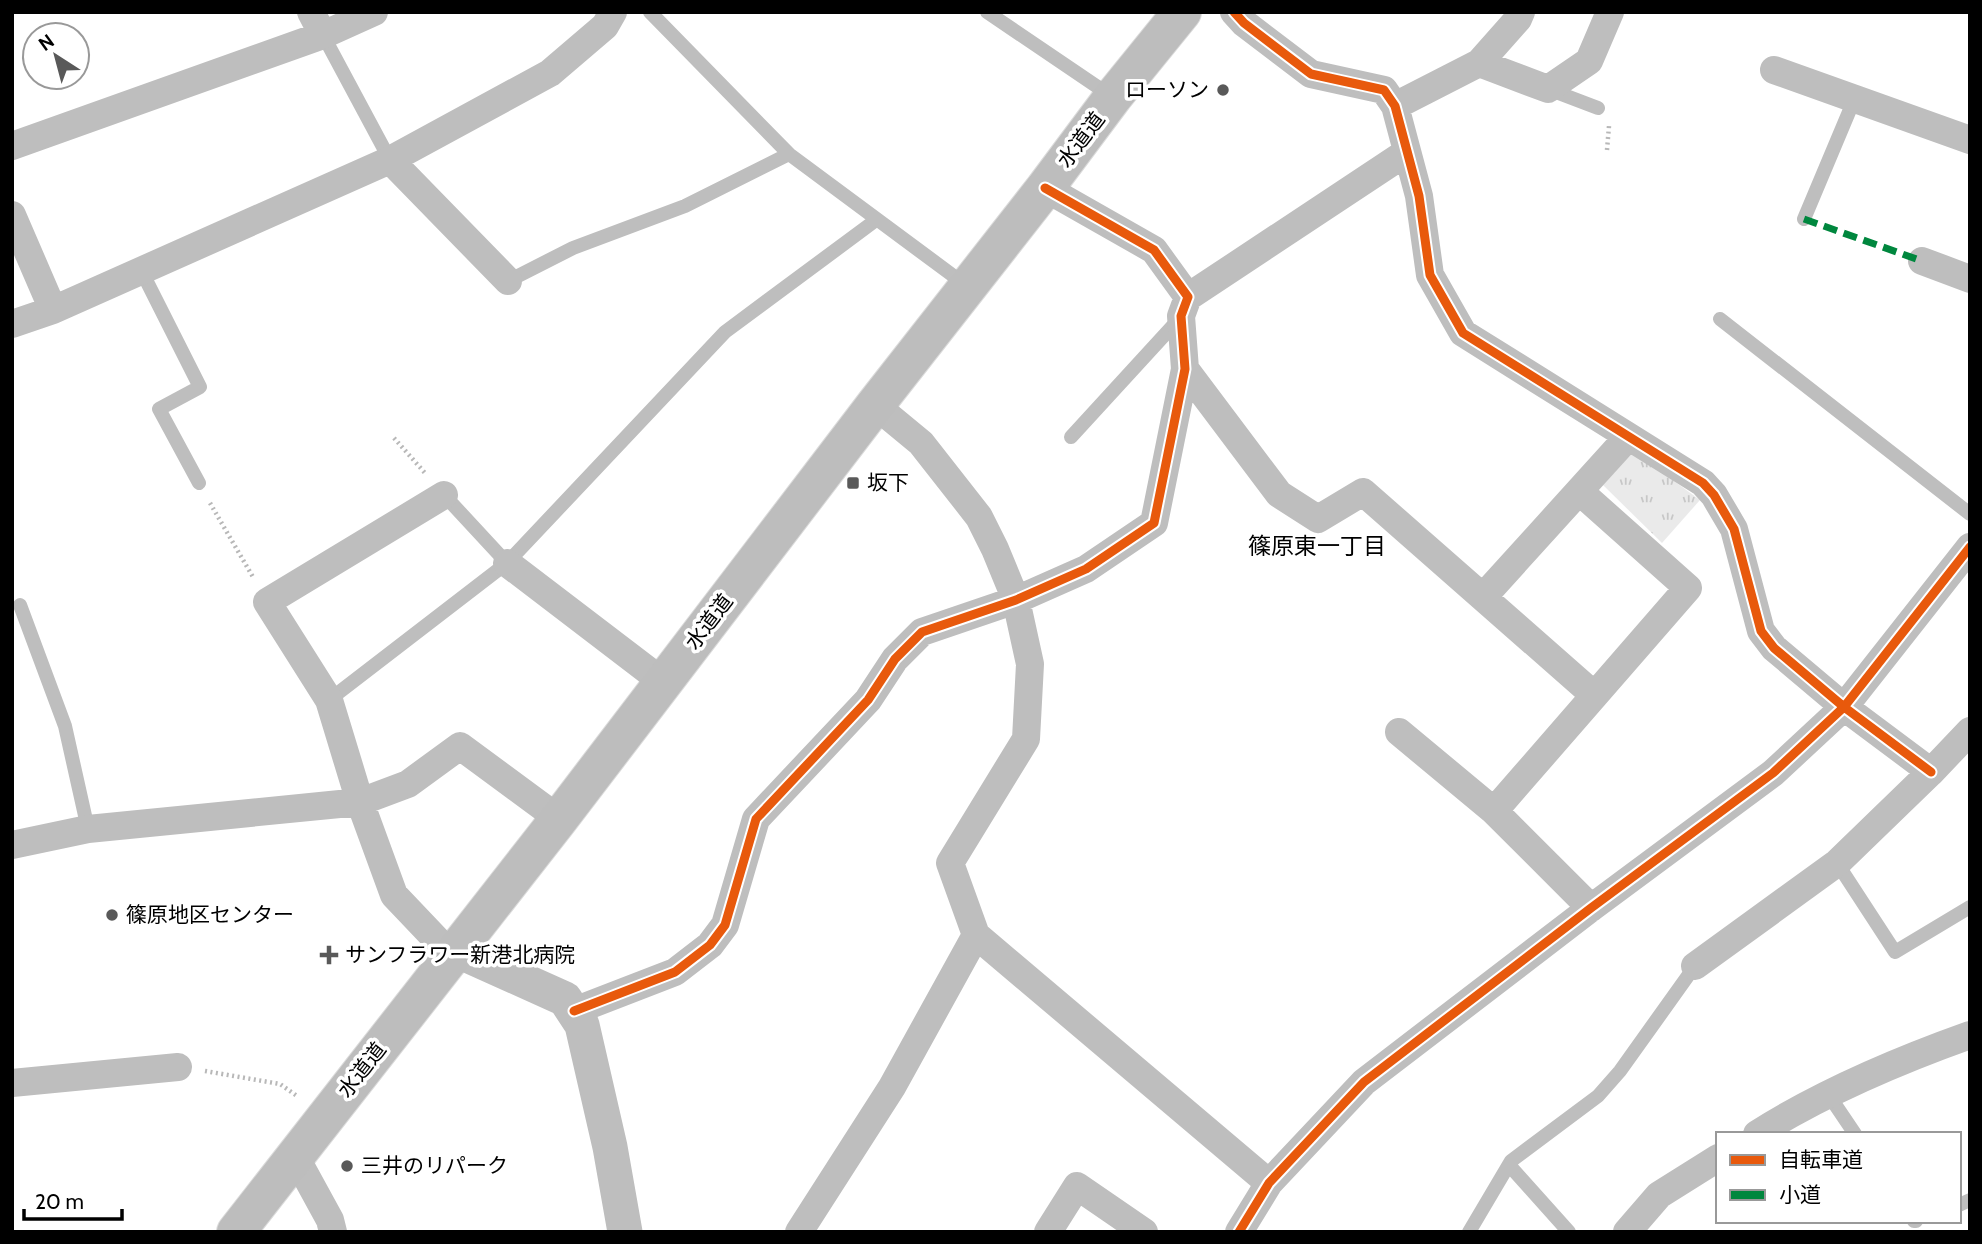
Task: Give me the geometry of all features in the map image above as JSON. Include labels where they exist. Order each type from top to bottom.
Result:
[{"type":"main road","name":"水道道","points":[[236,1232],[559,819],[1113,97],[1182,12]]},
{"type":"street","points":[[12,146],[317,24],[374,12]]},
{"type":"street","points":[[12,324],[53,310],[390,160],[550,74],[605,26],[613,12]]},
{"type":"street","points":[[1234,12],[1244,23],[1311,74],[1384,90],[1395,106],[1419,196],[1430,275],[1463,333],[1703,482],[1734,529],[1761,631],[1774,648],[1844,707],[1931,772]]},
{"type":"street","points":[[1395,106],[1479,63],[1518,19],[1521,12]]},
{"type":"street","points":[[1479,63],[1548,89],[1589,61],[1610,12]]},
{"type":"street","points":[[1773,70],[1970,140]]},
{"type":"street","points":[[1184,307],[1407,152]]},
{"type":"street","points":[[390,160],[508,281]]},
{"type":"street","points":[[574,1011],[675,972],[710,945],[724,925],[756,819],[868,700],[895,659],[922,632],[1016,600],[1086,569],[1154,523],[1185,369],[1184,307],[1154,250],[1045,188]]},
{"type":"street","points":[[12,215],[53,310]]},
{"type":"street","points":[[1922,261],[1970,279]]},
{"type":"street","points":[[1185,369],[1279,494],[1318,519],[1363,492],[1594,695]]},
{"type":"street","points":[[875,405],[921,443],[979,517],[1016,600],[1030,664],[1026,739],[950,863],[976,935],[1269,1183]]},
{"type":"street","points":[[1483,597],[1628,437]]},
{"type":"street","points":[[1494,811],[1688,588],[1579,491]]},
{"type":"street","points":[[444,495],[267,602],[329,700],[360,802],[394,895],[454,953],[565,999],[582,1025],[610,1147],[625,1232]]},
{"type":"street","points":[[1239,1232],[1269,1183],[1364,1082],[1773,773],[1844,707],[1970,547]]},
{"type":"street","points":[[508,562],[663,682]]},
{"type":"street","points":[[1695,966],[1837,863],[1970,731]]},
{"type":"street","points":[[1399,732],[1494,811],[1591,908]]},
{"type":"street","points":[[12,845],[88,829],[360,802],[408,784],[460,747],[559,819]]},
{"type":"street","points":[[799,1232],[892,1087],[976,935]]},
{"type":"street","points":[[1760,1132],[1828,1094],[1970,1035]]},
{"type":"street","points":[[12,1083],[178,1067]]},
{"type":"street","points":[[295,1156],[330,1220],[333,1232]]},
{"type":"street","points":[[1627,1232],[1659,1195],[1716,1159]]},
{"type":"street","points":[[1048,1232],[1077,1186],[1144,1232]]},
{"type":"lane","points":[[650,12],[789,154],[968,287]]},
{"type":"lane","points":[[987,12],[1113,97]]},
{"type":"lane","points":[[317,24],[390,160]]},
{"type":"lane","points":[[1548,89],[1598,108]]},
{"type":"lane","points":[[1804,219],[1854,100]]},
{"type":"lane","points":[[508,281],[573,248],[685,206],[789,154]]},
{"type":"lane","points":[[329,700],[508,562],[725,332],[876,220]]},
{"type":"lane","points":[[141,270],[200,387],[159,410],[199,482]]},
{"type":"lane","points":[[1070,437],[1184,307]]},
{"type":"lane","points":[[1720,318],[1970,514]]},
{"type":"lane","points":[[444,495],[508,562]]},
{"type":"lane","points":[[20,605],[65,726],[88,829]]},
{"type":"lane","points":[[1837,863],[1895,952],[1970,907]]},
{"type":"lane","points":[[1469,1232],[1509,1165],[1598,1096],[1620,1071],[1695,966]]},
{"type":"lane","points":[[1828,1094],[1854,1132]]},
{"type":"lane","points":[[1509,1165],[1569,1232]]},
{"type":"path","points":[[394,438],[444,495]]},
{"type":"path","points":[[199,482],[267,602]]},
{"type":"path","points":[[178,1067],[280,1084],[326,1118]]},
{"type":"green space","points":[[1633,451],[1700,500],[1662,543],[1603,485]]},
{"type":"marked path","points":[[1804,219],[1922,261]]},
{"type":"cycle path","points":[[1234,12],[1244,23],[1311,74],[1384,90],[1395,106],[1419,196],[1430,275],[1463,333],[1703,483],[1714,495],[1734,529],[1761,631],[1774,648],[1844,707],[1931,772]]},
{"type":"cycle path","points":[[574,1011],[675,972],[710,945],[725,925],[756,819],[868,700],[895,659],[922,632],[1016,600],[1086,569],[1154,523],[1185,369],[1181,316],[1188,297],[1154,250],[1045,188]]},
{"type":"cycle path","points":[[1239,1232],[1269,1183],[1364,1082],[1773,773],[1844,707],[1970,547]]},
{"type":"place","name":"ローソン","points":[[1223,90]]},
{"type":"place","name":"坂下","points":[[853,483]]},
{"type":"place","name":"篠原地区センター","points":[[112,915]]},
{"type":"place","name":"サンフラワー新港北病院","points":[[329,955]]},
{"type":"place","name":"三井のリパーク","points":[[347,1166]]},
{"type":"district","name":"篠原東一丁目","points":[[1317,546]]}]
